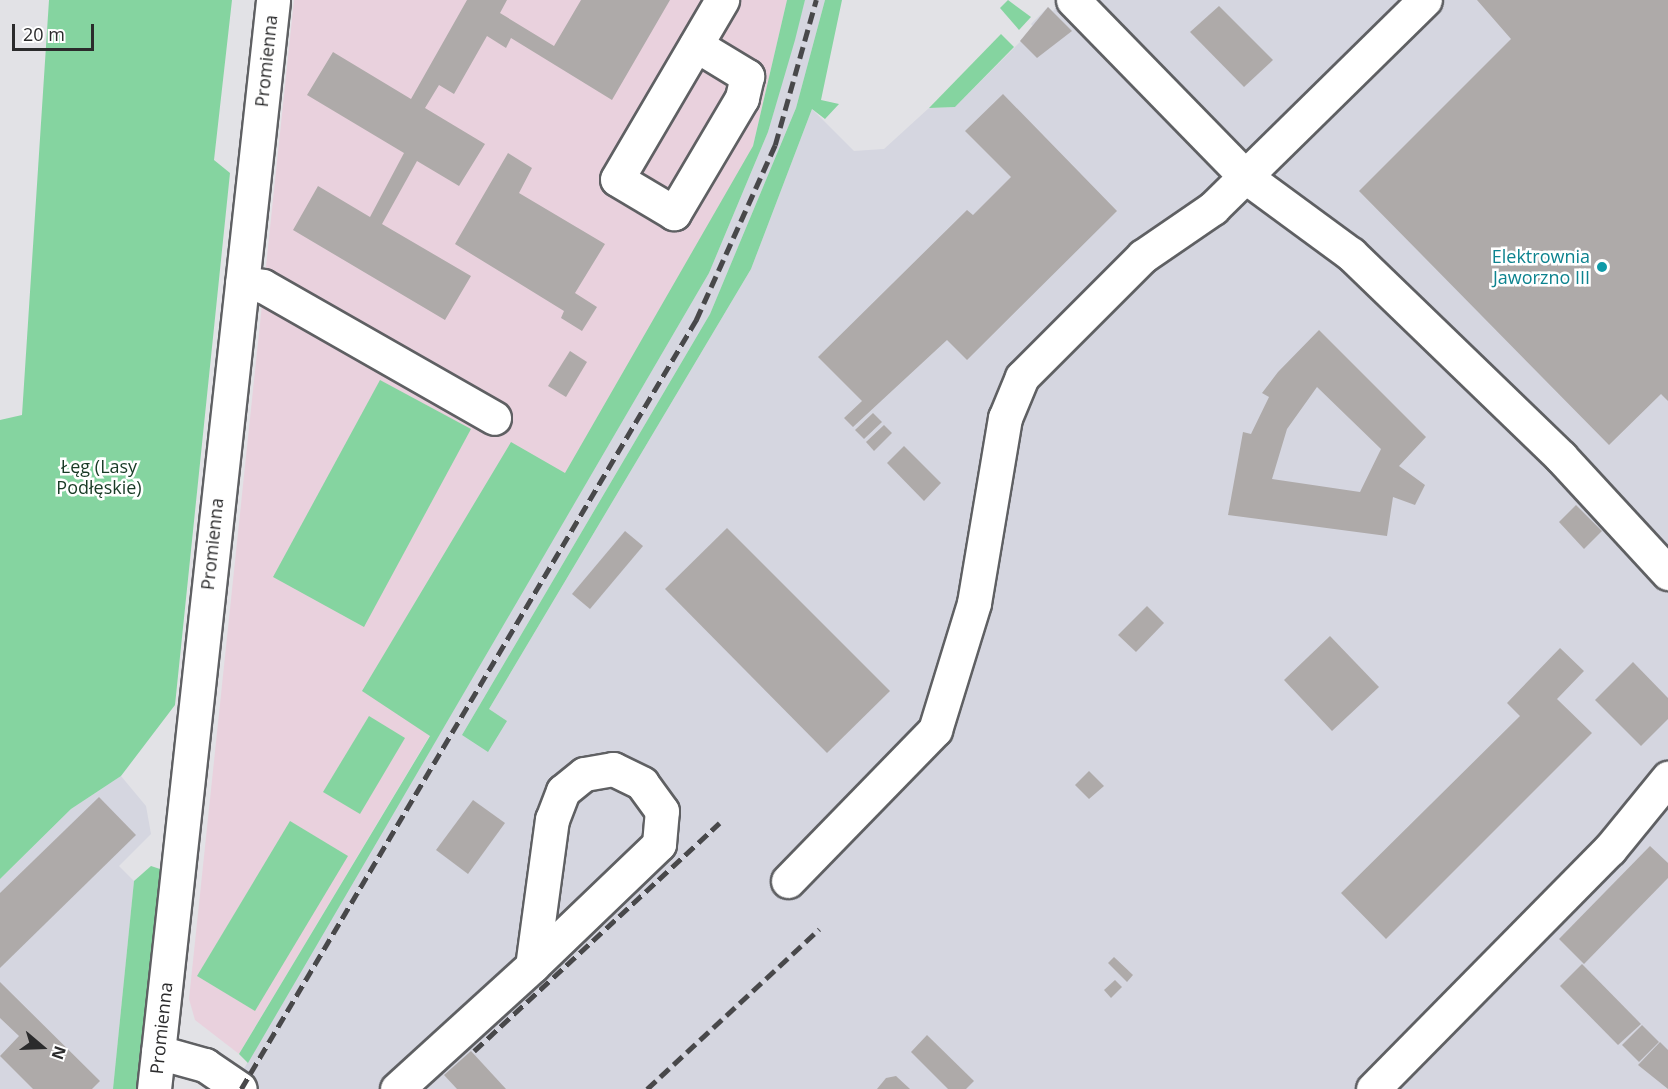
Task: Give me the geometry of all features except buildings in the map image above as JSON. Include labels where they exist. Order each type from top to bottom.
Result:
[{"type":"street","name":"Promienna","points":[[154,1089],[273,0]]},
{"type":"street","points":[[696,45],[747,76],[742,98],[674,213],[618,179],[722,0]]},
{"type":"street","points":[[1073,0],[1246,177],[1351,254],[1562,457],[1668,573]]},
{"type":"street","points":[[788,881],[935,730],[974,603],[1002,429],[1022,377],[1143,256],[1213,208],[1425,0]]},
{"type":"street","points":[[242,283],[263,286],[494,418]]},
{"type":"street","points":[[397,1089],[532,966],[659,844],[662,811],[642,783],[613,769],[584,774],[563,791],[552,819],[532,966]]},
{"type":"street","points":[[1373,1089],[1610,849],[1668,778]]},
{"type":"street","points":[[158,1052],[205,1065],[240,1089]]},
{"type":"shaded area","points":[[294,0],[787,0],[753,146],[581,483],[239,1054],[195,1020],[189,999]]},
{"type":"shaded area","name":"Elektrownia Jaworzno III","points":[[805,0],[825,0],[796,108],[710,314],[462,735],[489,709],[751,269],[812,109],[854,151],[884,149],[929,108],[955,107],[1034,28],[1031,24],[1048,7],[1053,11],[1063,0],[1668,0],[1668,1089],[232,1089],[709,273],[768,132]]},
{"type":"shaded area","points":[[121,776],[146,806],[151,834],[119,866],[134,881],[113,1089],[0,1089],[0,879],[71,809]]},
{"type":"green space","name":"Łęg (Lasy Podłęskie)","points":[[49,0],[232,0],[214,160],[230,173],[175,705],[121,776],[71,809],[0,879],[0,420],[22,415]]},
{"type":"green space","points":[[787,0],[805,0],[795,40],[768,132],[709,273],[248,1063],[239,1054],[430,736],[362,691],[511,442],[565,473],[753,146]]},
{"type":"green space","points":[[825,0],[842,0],[821,100],[839,104],[825,119],[812,109],[751,269],[489,709],[507,721],[488,752],[462,735],[710,314],[796,108]]},
{"type":"green space","points":[[1008,0],[1031,17],[1019,30],[1000,8]]},
{"type":"green space","points":[[1001,34],[1014,47],[955,107],[929,108]]},
{"type":"green space","points":[[380,380],[471,429],[364,627],[273,577]]},
{"type":"green space","points":[[369,716],[405,738],[360,814],[323,792]]},
{"type":"green space","points":[[290,821],[348,856],[255,1011],[197,976]]},
{"type":"green space","points":[[151,866],[163,870],[141,1089],[113,1089],[134,881]]},
{"type":"railway","points":[[241,1089],[696,320],[775,145],[816,0]]},
{"type":"railway","points":[[474,1051],[719,823]]},
{"type":"railway","points":[[647,1089],[819,929]]},
{"type":"place","name":"Elektrownia Jaworzno III","points":[[1602,267]]}]
